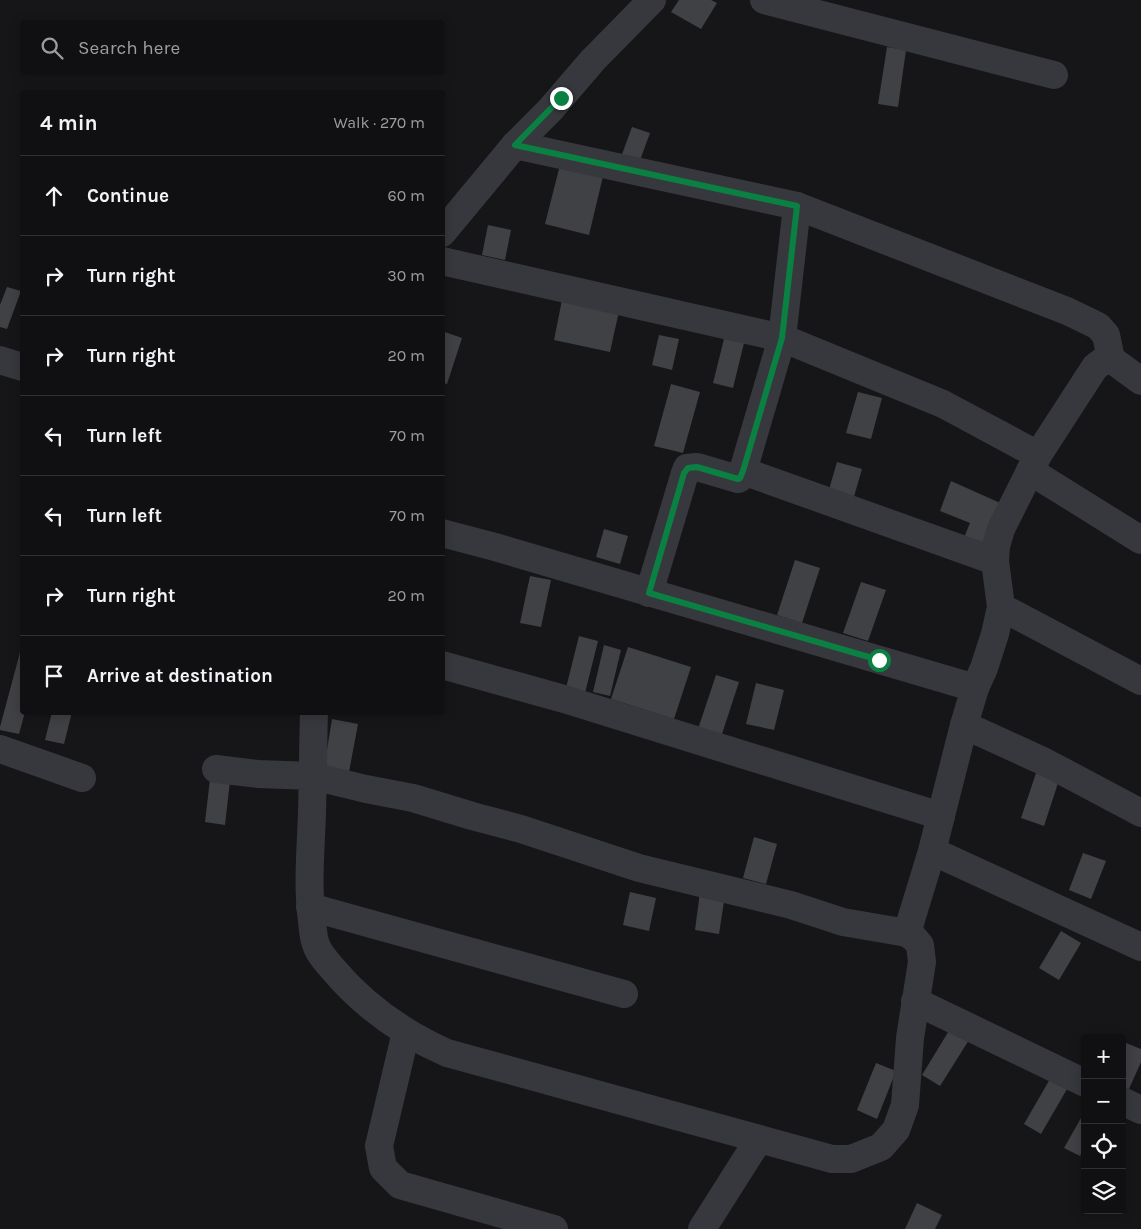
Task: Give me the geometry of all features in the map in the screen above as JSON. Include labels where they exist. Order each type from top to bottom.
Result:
[{"type":"street","points":[[445,229],[515,145],[550,110],[592,60],[652,0]]},
{"type":"street","points":[[764,0],[1054,75]]},
{"type":"street","points":[[515,145],[797,206],[1098,326],[1106,334],[1111,359],[1141,381]]},
{"type":"street","points":[[649,593],[684,473],[688,468],[697,467],[738,479],[743,471],[782,338],[797,206]]},
{"type":"street","points":[[445,262],[782,338],[943,404],[1034,463],[1141,540]]},
{"type":"street","points":[[907,933],[932,851],[964,725],[975,688],[995,634],[1001,607],[995,561],[996,546],[1001,529],[1034,463],[1095,367],[1103,361],[1111,359]]},
{"type":"street","points":[[0,360],[20,366]]},
{"type":"street","points":[[743,471],[995,561]]},
{"type":"street","points":[[445,535],[495,547],[975,688]]},
{"type":"street","points":[[1001,607],[1141,681]]},
{"type":"street","points":[[445,666],[564,700],[941,816]]},
{"type":"street","points":[[216,768],[258,774],[312,776],[366,790],[413,798],[521,829],[638,868],[791,905],[843,922],[907,933],[920,945],[922,962],[910,1038],[905,1105],[896,1130],[881,1147],[852,1159],[832,1159],[447,1053],[425,1044],[406,1032],[344,982],[317,948],[314,940],[310,907],[309,860],[312,776],[314,715]]},
{"type":"street","points":[[964,725],[1045,762],[1141,813]]},
{"type":"street","points":[[0,749],[82,778]]},
{"type":"street","points":[[932,851],[1141,947]]},
{"type":"street","points":[[310,907],[624,994]]},
{"type":"street","points":[[915,1001],[1081,1081]]},
{"type":"street","points":[[406,1032],[379,1146],[383,1168],[400,1185],[554,1229]]},
{"type":"street","points":[[1126,1103],[1141,1110]]},
{"type":"street","points":[[702,1229],[759,1139]]},
{"type":"building","points":[[679,0],[711,0],[717,3],[701,29],[671,12]]},
{"type":"building","points":[[887,47],[906,50],[898,107],[878,104]]},
{"type":"building","points":[[632,127],[650,133],[639,163],[621,157]]},
{"type":"building","points":[[561,161],[604,172],[589,235],[545,224]]},
{"type":"building","points":[[488,225],[511,230],[505,260],[482,255]]},
{"type":"building","points":[[7,287],[20,291],[7,329],[0,327],[0,305]]},
{"type":"building","points":[[564,290],[621,302],[610,352],[554,340]]},
{"type":"building","points":[[445,332],[462,338],[447,384],[445,384]]},
{"type":"building","points":[[659,335],[679,339],[672,370],[652,365]]},
{"type":"building","points":[[725,335],[745,339],[733,388],[713,383]]},
{"type":"building","points":[[671,384],[700,392],[683,453],[654,446]]},
{"type":"building","points":[[858,392],[882,398],[871,439],[846,433]]},
{"type":"building","points":[[837,462],[862,469],[853,500],[828,493]]},
{"type":"building","points":[[951,481],[1007,506],[988,555],[961,545],[970,523],[940,511]]},
{"type":"building","points":[[604,529],[628,536],[620,564],[596,557]]},
{"type":"building","points":[[795,560],[820,568],[802,623],[777,615]]},
{"type":"building","points":[[530,576],[551,580],[541,627],[520,623]]},
{"type":"building","points":[[861,582],[886,590],[868,641],[843,633]]},
{"type":"building","points":[[579,636],[598,641],[585,693],[566,688]]},
{"type":"building","points":[[604,645],[621,650],[610,696],[593,692]]},
{"type":"building","points":[[628,647],[691,667],[674,719],[611,699]]},
{"type":"building","points":[[20,652],[20,715],[24,715],[19,734],[0,730]]},
{"type":"building","points":[[716,675],[739,682],[721,737],[698,729]]},
{"type":"building","points":[[756,683],[784,690],[774,730],[746,724]]},
{"type":"building","points":[[51,715],[71,715],[64,744],[45,740]]},
{"type":"building","points":[[332,719],[358,724],[349,772],[324,768]]},
{"type":"building","points":[[1036,773],[1059,780],[1044,826],[1021,818]]},
{"type":"building","points":[[210,779],[230,781],[225,825],[205,822]]},
{"type":"building","points":[[754,837],[777,844],[766,884],[743,878]]},
{"type":"building","points":[[1083,853],[1106,861],[1091,899],[1069,890]]},
{"type":"building","points":[[630,892],[656,898],[649,931],[623,925]]},
{"type":"building","points":[[700,892],[725,895],[719,934],[695,930]]},
{"type":"building","points":[[1061,931],[1081,943],[1059,980],[1039,968]]},
{"type":"building","points":[[950,1029],[969,1040],[940,1086],[922,1075]]},
{"type":"building","points":[[1126,1043],[1141,1049],[1141,1062],[1129,1089],[1126,1088]]},
{"type":"building","points":[[876,1063],[896,1071],[877,1119],[857,1110]]},
{"type":"building","points":[[1050,1079],[1067,1089],[1041,1134],[1024,1124]]},
{"type":"building","points":[[1081,1118],[1080,1156],[1064,1148]]},
{"type":"building","points":[[917,1203],[942,1215],[935,1229],[905,1229]]},
{"type":"route","points":[[561,98],[515,145],[797,206],[782,338],[743,471],[738,479],[697,467],[688,468],[684,473],[649,593],[879,660]]}]
